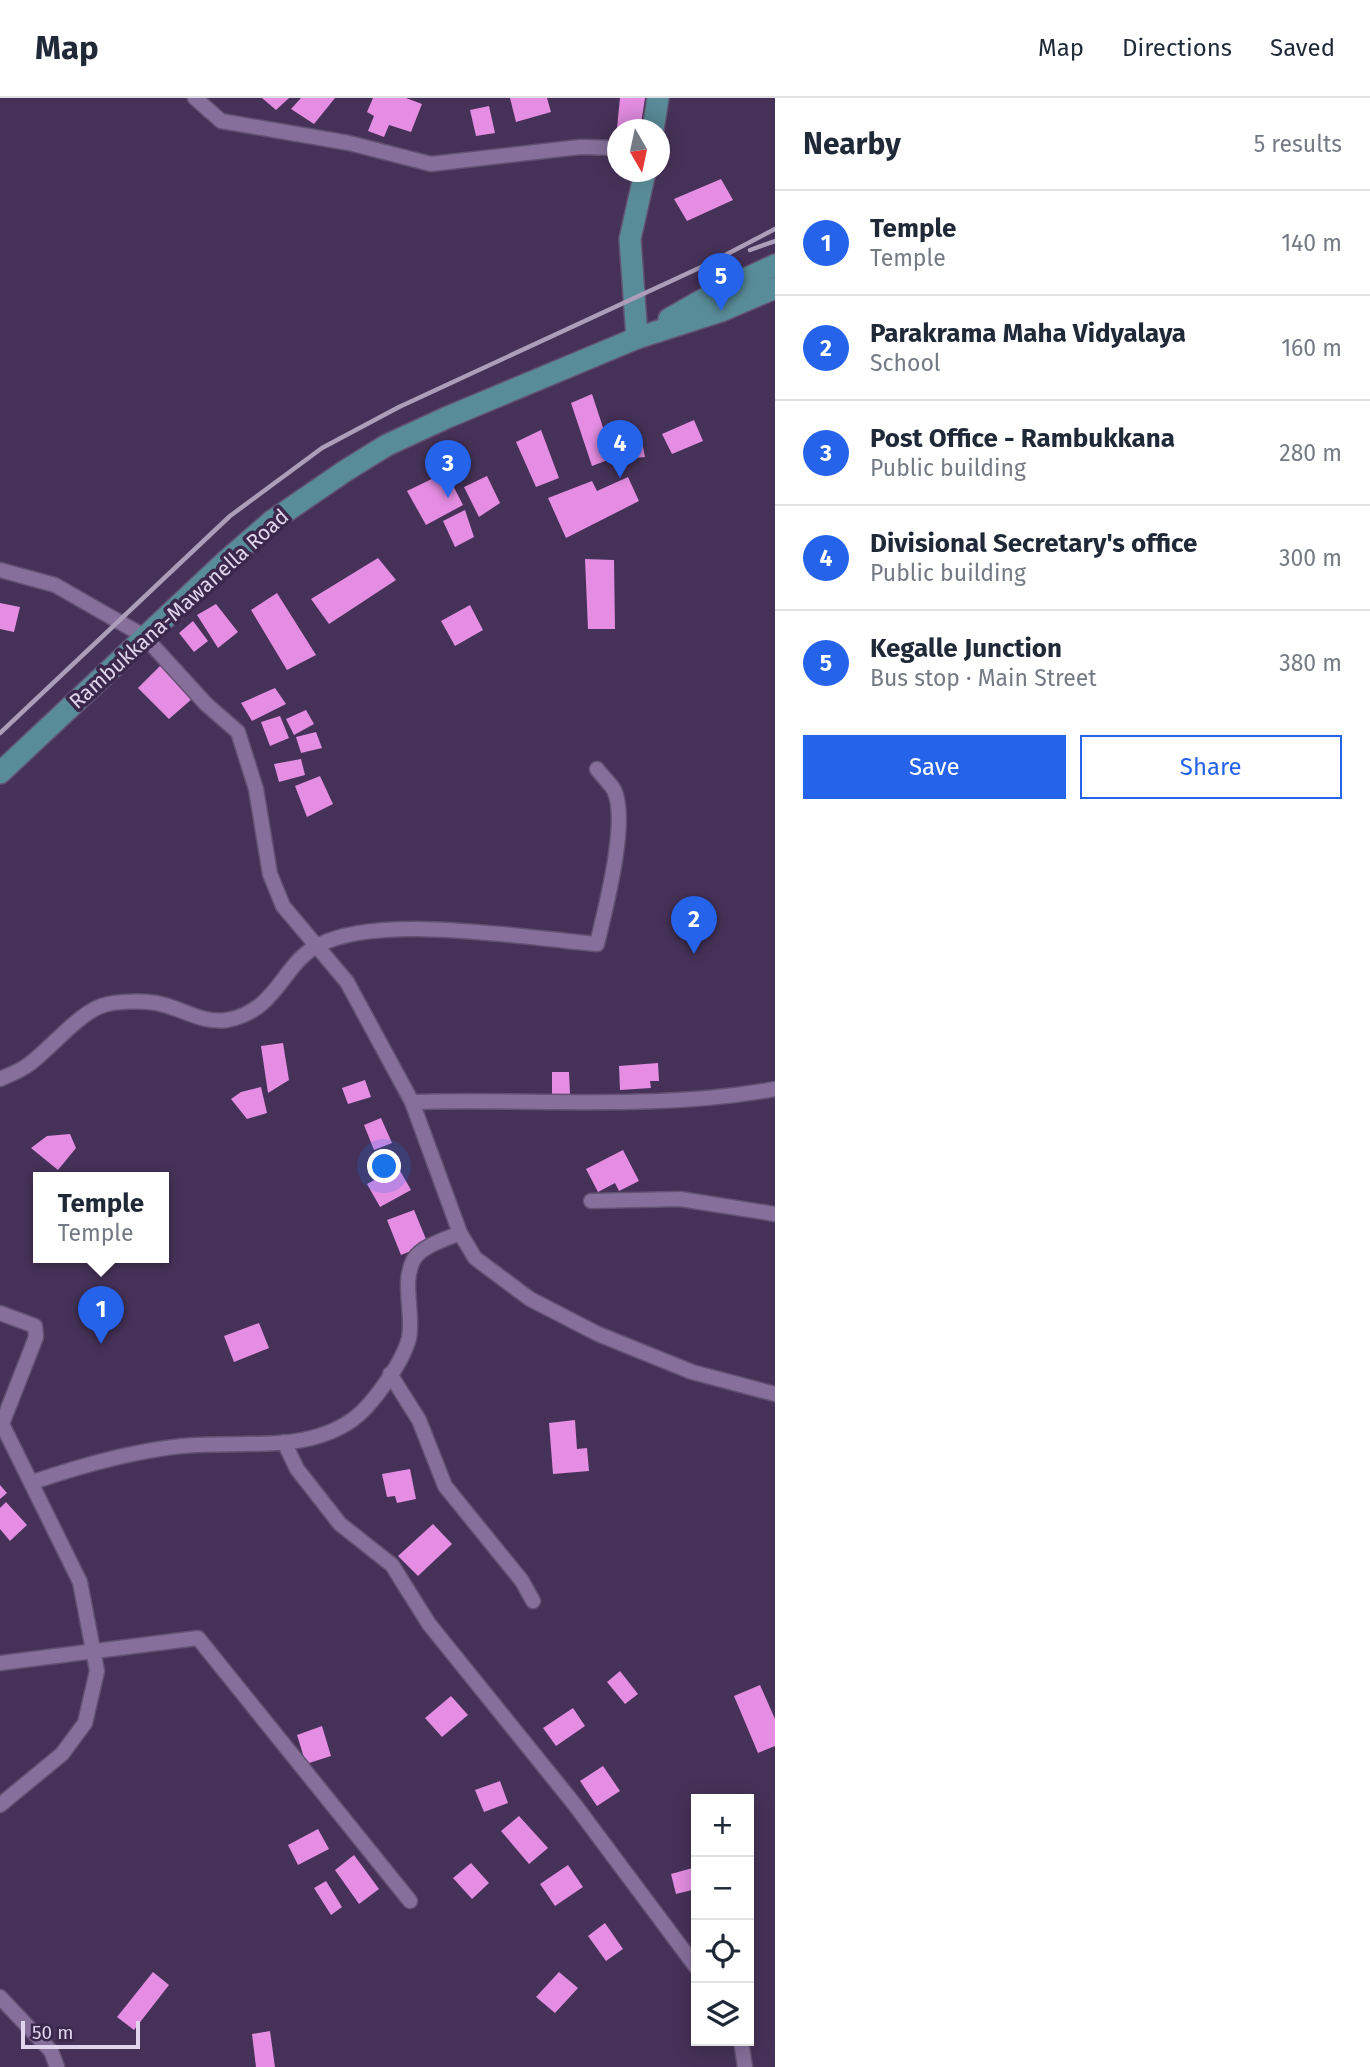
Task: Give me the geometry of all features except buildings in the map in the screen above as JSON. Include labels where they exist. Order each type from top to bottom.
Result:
[{"type":"main road","points":[[654,119],[657,98]]},
{"type":"main road","points":[[637,338],[632,298],[630,239],[643,182]]},
{"type":"main road","points":[[637,338],[712,294],[775,265]]},
{"type":"main road","points":[[637,338],[721,311],[775,288]]},
{"type":"main road","name":"Rambukkana-Mawanella Road","points":[[0,773],[144,636],[272,521],[387,445],[637,338]]},
{"type":"street","points":[[195,98],[221,121],[349,142],[431,164],[580,148],[607,148]]},
{"type":"street","points":[[0,570],[55,585],[144,636],[206,704],[238,732],[256,789],[270,874],[283,906],[347,982],[412,1102],[460,1233],[475,1258],[530,1299],[598,1334],[692,1372],[775,1394]]},
{"type":"street","points":[[0,1079],[27,1066],[94,1009],[108,1004],[155,1003],[208,1020],[227,1020],[252,1011],[278,990],[301,957],[317,945],[344,934],[402,928],[597,944],[611,884],[620,809],[614,789],[597,769]]},
{"type":"street","points":[[412,1102],[662,1102],[734,1096],[775,1089]]},
{"type":"street","points":[[591,1201],[680,1199],[775,1214]]},
{"type":"street","points":[[33,1482],[75,1468],[181,1446],[284,1442],[324,1435],[352,1420],[370,1405],[390,1374],[408,1338],[409,1280],[414,1258],[460,1233]]},
{"type":"street","points":[[0,1313],[35,1326],[36,1337],[2,1424],[33,1482],[80,1582],[97,1671],[85,1723],[62,1754],[0,1805]]},
{"type":"street","points":[[390,1374],[419,1420],[444,1486],[522,1581],[533,1601]]},
{"type":"street","points":[[284,1442],[297,1469],[340,1524],[392,1565],[429,1624],[575,1805],[691,1960]]},
{"type":"street","points":[[0,1663],[198,1638],[410,1901]]},
{"type":"street","points":[[0,1997],[17,2011],[51,2051],[57,2067]]},
{"type":"street","points":[[0,2007],[17,2011]]},
{"type":"street","points":[[742,2046],[745,2067]]},
{"type":"railway","points":[[0,733],[230,516],[322,448],[399,407],[710,263],[775,229]]},
{"type":"railway","points":[[750,250],[775,241]]},
{"type":"place","name":"Kegalle Junction","points":[[721,311]]},
{"type":"place","name":"Divisional Secretary's office","points":[[620,478]]},
{"type":"place","name":"Post Office - Rambukkana","points":[[448,498]]},
{"type":"place","name":"Parakrama Maha Vidyalaya","points":[[694,954]]},
{"type":"place","name":"Temple","points":[[101,1344]]}]
